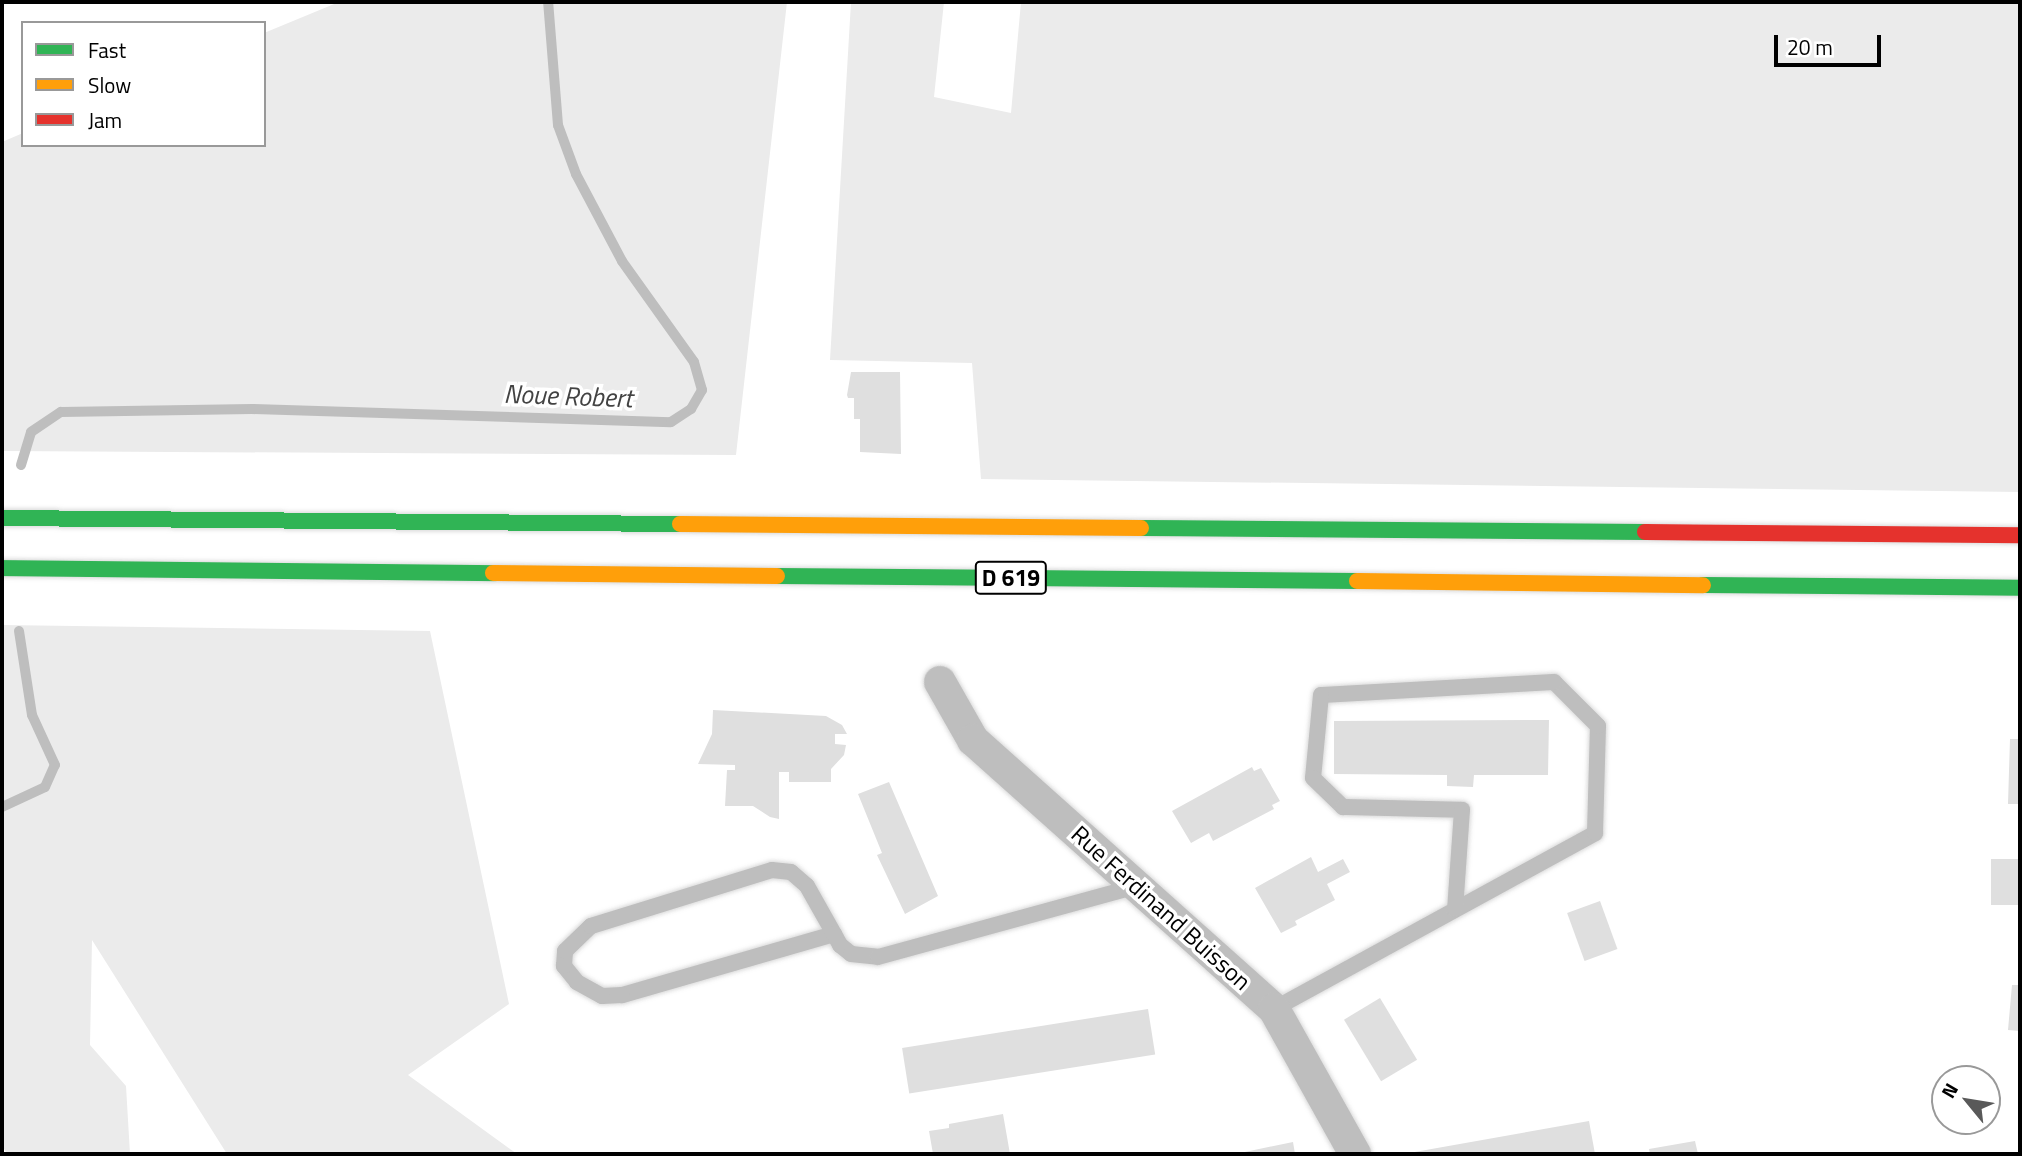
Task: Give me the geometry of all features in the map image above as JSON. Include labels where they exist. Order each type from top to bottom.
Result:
[{"type":"highway","name":"D 619","points":[[2,518],[2020,535]]},
{"type":"highway","name":"D 619","points":[[2,568],[2020,588]]},
{"type":"street","name":"Rue Ferdinand Buisson","points":[[940,682],[972,740],[1274,1009],[1355,1154]]},
{"type":"lane","points":[[1274,1009],[1595,833],[1598,726],[1554,682],[1321,695],[1313,778],[1343,807],[1462,810],[1455,909]]},
{"type":"lane","points":[[834,934],[622,995],[602,996],[577,982],[564,966],[565,951],[591,926],[772,870],[791,872],[807,886],[834,934],[840,945],[851,954],[878,957],[1137,886]]},
{"type":"shaded area","points":[[339,2],[787,2],[736,455],[2,451],[2,142],[21,134],[21,147],[266,147],[266,32]]},
{"type":"shaded area","points":[[851,2],[944,2],[934,97],[1011,113],[1021,2],[2020,2],[2020,492],[981,479],[972,363],[830,360]]},
{"type":"shaded area","points":[[2,625],[430,631],[509,1004],[408,1075],[517,1154],[227,1154],[92,940],[90,1045],[126,1086],[130,1154],[7,1154],[2,1145]]},
{"type":"building","points":[[851,372],[900,372],[901,454],[860,452],[860,419],[854,419],[854,398],[848,398],[847,395]]},
{"type":"building","points":[[713,710],[826,716],[842,725],[847,734],[835,734],[835,744],[846,745],[844,755],[831,769],[831,782],[789,782],[789,772],[779,772],[779,819],[770,817],[753,806],[725,806],[727,770],[735,770],[735,765],[698,764],[712,734]]},
{"type":"building","points":[[1549,720],[1548,775],[1474,775],[1473,787],[1447,786],[1447,775],[1334,774],[1334,721]]},
{"type":"building","points":[[2010,739],[2020,739],[2020,804],[2008,804]]},
{"type":"building","points":[[1252,767],[1254,771],[1261,768],[1280,801],[1272,805],[1274,809],[1213,841],[1209,833],[1191,843],[1172,811]]},
{"type":"building","points":[[889,782],[938,896],[905,914],[877,855],[882,853],[858,794]]},
{"type":"building","points":[[1311,857],[1318,872],[1343,859],[1350,872],[1327,884],[1335,900],[1295,921],[1297,925],[1281,933],[1255,888]]},
{"type":"building","points":[[1991,859],[2020,859],[2020,905],[1991,905]]},
{"type":"building","points":[[1600,901],[1617,949],[1585,961],[1567,913]]},
{"type":"building","points":[[2012,985],[2020,985],[2020,1031],[2008,1030]]},
{"type":"building","points":[[1380,998],[1417,1060],[1381,1081],[1344,1020]]},
{"type":"building","points":[[1148,1009],[1155,1054],[909,1093],[902,1048]]},
{"type":"building","points":[[1003,1114],[1010,1154],[933,1154],[929,1131],[949,1128],[949,1124]]},
{"type":"building","points":[[1589,1121],[1595,1154],[1409,1154],[1409,1153]]},
{"type":"building","points":[[1695,1141],[1698,1154],[1650,1154],[1649,1149]]},
{"type":"building","points":[[1293,1142],[1295,1154],[1240,1154],[1240,1153]]},
{"type":"waterway","name":"Noue Robert","points":[[21,465],[31,432],[61,412],[252,409],[671,422],[691,409],[702,390],[694,362],[622,261],[576,174],[558,125],[548,2]]},
{"type":"waterway","name":"Noue Robert","points":[[2,807],[45,787],[55,765],[32,715],[19,631]]},
{"type":"traffic: fast","points":[[2,518],[680,524]]},
{"type":"traffic: fast","points":[[1141,528],[1645,532]]},
{"type":"traffic: fast","points":[[2,568],[493,573]]},
{"type":"traffic: fast","points":[[777,576],[1357,581]]},
{"type":"traffic: fast","points":[[1703,585],[2020,588]]},
{"type":"traffic: slow","points":[[680,524],[1141,528]]},
{"type":"traffic: slow","points":[[493,573],[777,576]]},
{"type":"traffic: slow","points":[[1357,581],[1703,585]]},
{"type":"traffic: jam","points":[[1645,532],[2020,535]]}]
